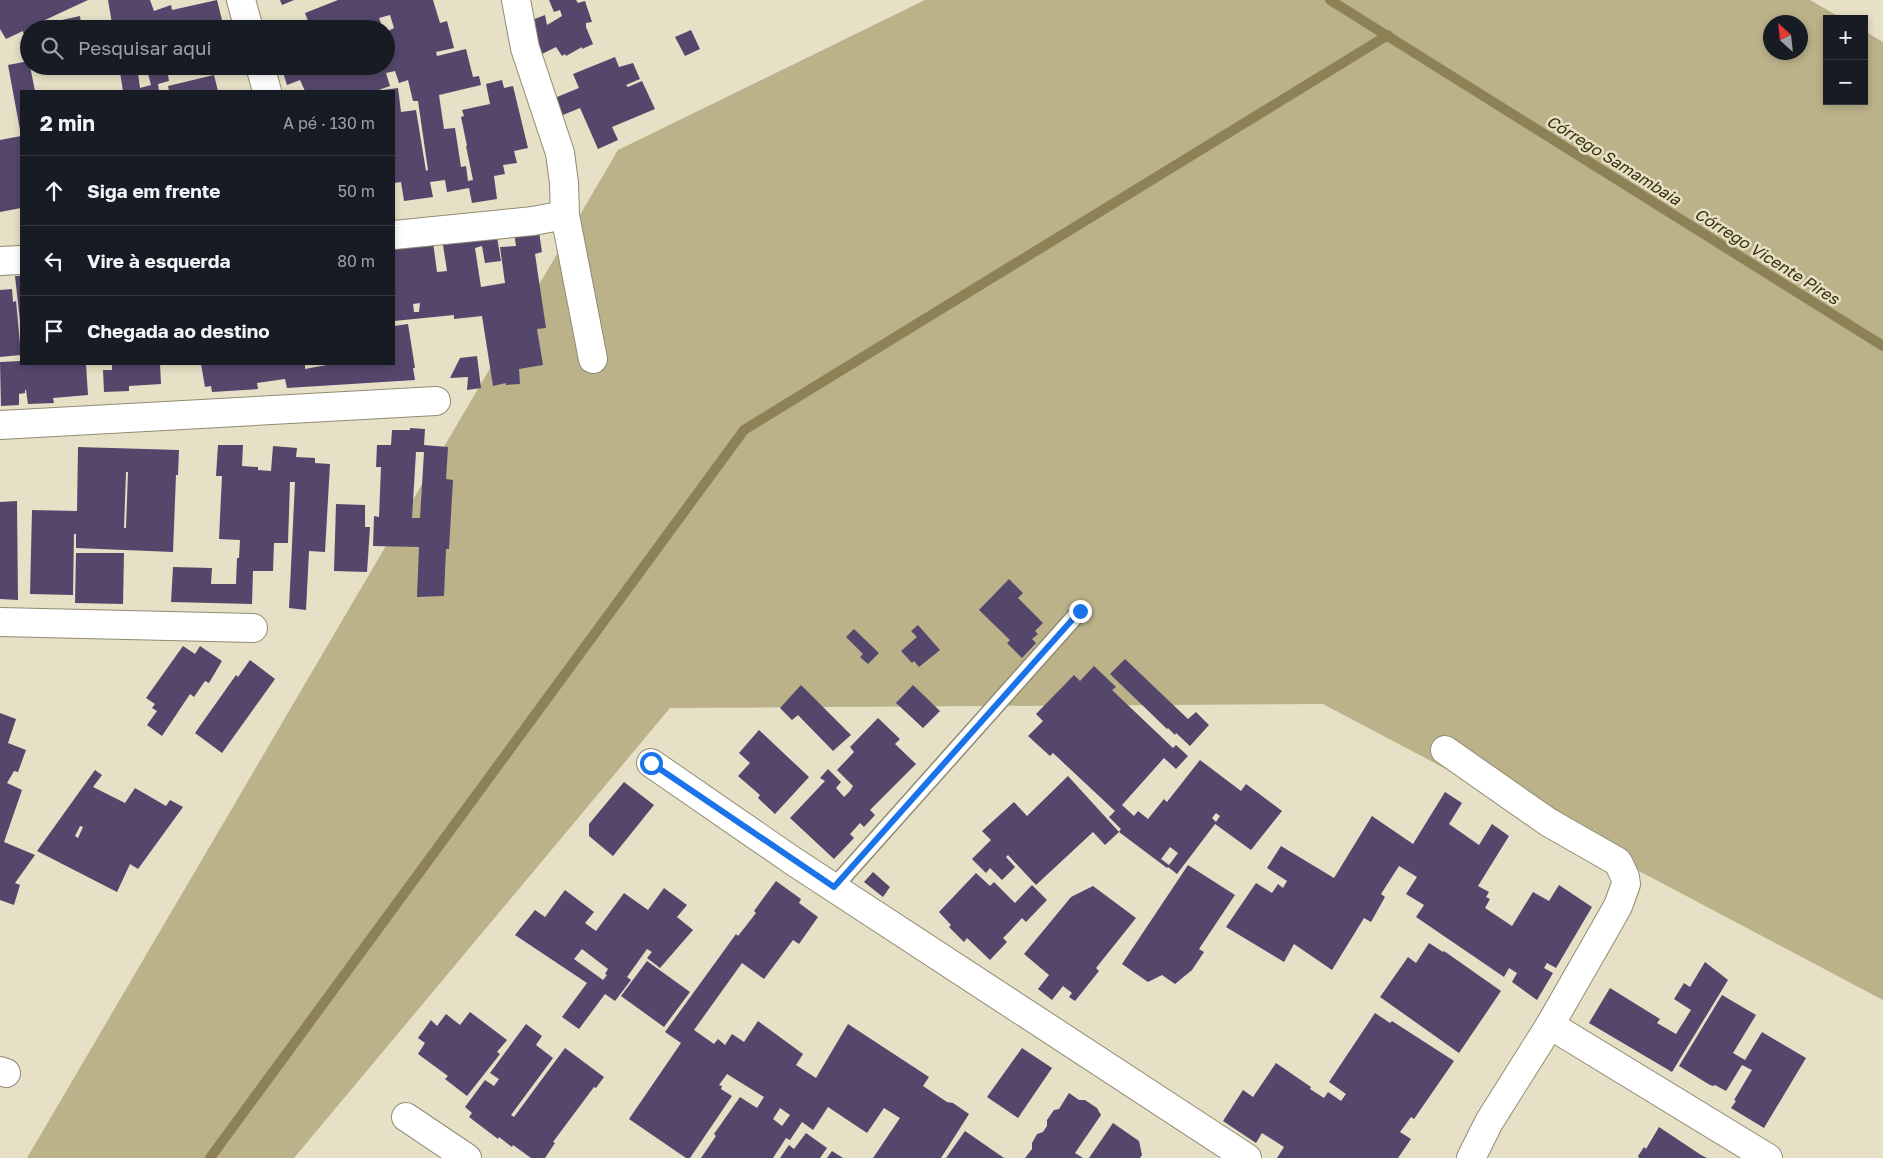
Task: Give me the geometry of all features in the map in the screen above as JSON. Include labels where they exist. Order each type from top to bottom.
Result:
[{"type":"street","points":[[241,0],[247,20]]},
{"type":"street","points":[[516,0],[525,48],[560,153],[564,183],[565,215],[593,359]]},
{"type":"street","points":[[263,75],[267,90]]},
{"type":"street","points":[[395,235],[533,221],[565,215]]},
{"type":"street","points":[[0,261],[20,260]]},
{"type":"street","points":[[0,425],[436,401]]},
{"type":"street","points":[[0,622],[253,628]]},
{"type":"street","points":[[1446,750],[1548,822],[1618,862],[1626,877],[1626,884],[1614,914],[1550,1025],[1489,1122],[1471,1158]]},
{"type":"street","points":[[651,763],[834,887],[1247,1158]]},
{"type":"street","points":[[1550,1025],[1768,1158]]},
{"type":"street","points":[[406,1117],[467,1158]]},
{"type":"lane","points":[[834,887],[1080,611]]},
{"type":"shaded area","points":[[925,0],[1810,0],[1836,15],[1823,15],[1823,105],[1868,105],[1868,33],[1883,42],[1883,1000],[1323,704],[670,708],[294,1158],[27,1158],[618,150]]},
{"type":"building","points":[[0,0],[88,0],[45,20],[20,20],[20,32],[6,39],[0,29]]},
{"type":"building","points":[[108,0],[150,0],[154,11],[171,5],[172,10],[217,0],[222,20],[111,20]]},
{"type":"building","points":[[280,0],[294,0],[282,5]]},
{"type":"building","points":[[338,0],[433,0],[440,23],[447,21],[454,48],[436,52],[437,56],[466,49],[473,77],[479,76],[481,85],[439,95],[444,129],[455,128],[461,167],[466,166],[468,181],[473,180],[461,117],[464,116],[462,110],[490,104],[486,84],[502,80],[504,88],[513,86],[528,148],[514,151],[517,163],[503,165],[505,174],[494,176],[497,199],[472,203],[469,188],[447,192],[445,180],[430,182],[433,197],[404,201],[401,182],[395,183],[395,90],[383,90],[398,88],[401,112],[416,110],[426,171],[428,170],[418,101],[413,101],[408,80],[399,83],[395,71],[395,20],[392,20],[390,15],[379,18],[380,20],[308,20],[305,13]]},
{"type":"building","points":[[549,0],[576,0],[578,3],[585,1],[592,22],[586,23],[586,27],[593,44],[582,49],[582,47],[566,56],[565,54],[562,56],[556,47],[542,54],[532,20],[545,15],[547,25],[562,16],[560,10],[554,12]]},
{"type":"building","points":[[80,16],[81,20],[62,20]]},
{"type":"building","points":[[691,30],[700,49],[685,56],[675,37]]},
{"type":"building","points":[[615,57],[619,67],[633,63],[640,79],[626,85],[628,87],[642,81],[655,109],[612,127],[618,140],[598,149],[580,108],[558,117],[552,99],[579,88],[573,74]]},
{"type":"building","points":[[20,63],[20,75],[32,75],[35,90],[20,90],[20,130],[8,65]]},
{"type":"building","points":[[120,75],[138,75],[140,88],[151,85],[148,75],[168,75],[169,81],[158,84],[159,90],[123,90]]},
{"type":"building","points":[[214,75],[218,90],[169,90],[168,86]]},
{"type":"building","points":[[284,75],[387,75],[390,86],[379,90],[305,90],[300,80],[287,85]]},
{"type":"building","points":[[20,136],[20,208],[0,212],[0,140]]},
{"type":"building","points":[[538,225],[542,252],[535,254],[546,328],[537,329],[543,365],[519,369],[520,384],[506,385],[506,383],[493,386],[482,316],[454,319],[454,315],[395,321],[395,247],[433,242],[437,272],[447,271],[443,245],[497,237],[501,261],[485,263],[482,246],[475,248],[481,287],[505,283],[500,247],[516,246],[514,232]],"holes":[[[420,303],[419,312],[414,312],[413,304]]]},
{"type":"building","points":[[15,276],[20,276],[20,321]]},
{"type":"building","points":[[12,289],[13,302],[16,301],[20,355],[0,357],[0,290]]},
{"type":"building","points":[[408,324],[415,380],[287,388],[285,379],[257,383],[258,389],[212,392],[211,386],[205,387],[201,365],[305,365],[305,369],[327,365],[395,365],[395,326]]},
{"type":"building","points":[[477,356],[481,388],[467,390],[468,377],[450,378],[460,358]]},
{"type":"building","points":[[20,361],[20,365],[86,365],[88,395],[53,398],[54,403],[28,404],[25,390],[25,393],[19,394],[19,405],[1,406],[0,362]]},
{"type":"building","points":[[112,365],[160,365],[161,384],[129,386],[129,391],[104,392],[103,370],[112,370]]},
{"type":"building","points":[[410,428],[425,429],[424,445],[448,447],[446,479],[453,480],[449,549],[446,549],[444,596],[417,597],[419,547],[373,546],[374,516],[379,517],[381,467],[376,467],[377,445],[391,445],[392,430],[410,430]],"holes":[[[416,452],[424,452],[420,518],[412,518]]]},
{"type":"building","points":[[218,445],[243,445],[242,466],[258,467],[258,470],[271,471],[273,446],[297,448],[296,457],[315,458],[315,463],[330,464],[325,552],[309,551],[306,610],[289,608],[295,482],[290,482],[288,543],[274,543],[273,571],[253,571],[252,604],[171,602],[173,567],[212,568],[211,584],[236,584],[240,540],[219,539],[222,476],[216,476]]},
{"type":"building","points":[[78,447],[179,450],[178,475],[176,475],[173,552],[76,548],[76,534],[74,534],[73,595],[30,594],[32,510],[77,511]],"holes":[[[126,472],[128,472],[126,528],[124,528]]]},
{"type":"building","points":[[17,501],[18,600],[0,599],[0,502]]},
{"type":"building","points":[[336,504],[365,505],[365,527],[370,527],[367,572],[334,571]]},
{"type":"building","points":[[76,553],[124,553],[123,604],[75,603]]},
{"type":"building","points":[[1009,579],[1023,593],[1018,598],[1043,623],[1035,631],[1038,634],[1032,639],[1036,643],[1022,658],[1007,643],[1010,640],[979,610]]},
{"type":"building","points":[[918,625],[940,650],[919,667],[914,661],[912,663],[901,651],[917,637],[911,631]]},
{"type":"building","points":[[854,629],[879,653],[868,664],[860,657],[863,654],[846,637]]},
{"type":"building","points":[[183,646],[195,654],[200,646],[222,661],[209,683],[205,681],[194,697],[190,694],[162,736],[147,725],[157,711],[152,708],[155,704],[146,698]]},
{"type":"building","points":[[1125,659],[1188,719],[1196,712],[1209,725],[1190,746],[1176,733],[1175,735],[1167,729],[1110,674]]},
{"type":"building","points":[[250,660],[275,679],[222,753],[195,733],[236,675],[238,677]]},
{"type":"building","points":[[1094,666],[1116,687],[1112,690],[1173,748],[1176,745],[1188,756],[1176,769],[1164,758],[1122,805],[1134,816],[1138,811],[1148,819],[1164,799],[1167,802],[1200,760],[1241,791],[1246,784],[1282,811],[1251,850],[1215,824],[1177,874],[1119,832],[1121,829],[1109,817],[1115,811],[1053,753],[1050,756],[1028,736],[1043,721],[1036,714],[1074,675],[1080,681]],"holes":[[[1216,813],[1220,816],[1216,822],[1212,818]],[[1170,847],[1178,853],[1169,865],[1161,859]]]},
{"type":"building","points":[[801,685],[851,735],[833,751],[798,715],[792,720],[780,708]]},
{"type":"building","points":[[913,685],[940,711],[923,728],[896,703]]},
{"type":"building","points":[[0,713],[16,719],[8,743],[26,750],[18,772],[14,771],[7,783],[22,790],[4,842],[35,855],[15,883],[20,885],[14,905],[0,900]]},
{"type":"building","points":[[878,718],[900,739],[895,744],[916,764],[870,810],[875,815],[864,827],[860,823],[850,834],[854,838],[834,859],[790,818],[825,781],[820,778],[828,769],[841,782],[836,788],[844,797],[850,791],[853,786],[837,770],[854,752],[850,747]]},
{"type":"building","points":[[759,730],[809,777],[775,814],[758,798],[760,795],[738,776],[750,763],[739,753]]},
{"type":"building","points":[[95,770],[102,775],[93,787],[125,803],[135,788],[166,806],[170,800],[183,807],[138,869],[130,864],[117,892],[37,851]],"holes":[[[80,826],[83,827],[78,838],[75,836]]]},
{"type":"building","points":[[1068,776],[1119,832],[1105,845],[1093,832],[1036,885],[1008,855],[1006,857],[1015,867],[1002,880],[990,868],[986,873],[972,859],[991,840],[982,831],[1014,802],[1027,816]]},
{"type":"building","points":[[624,782],[654,805],[613,856],[589,836],[589,824]]},
{"type":"building","points":[[1445,792],[1462,803],[1449,824],[1479,845],[1492,824],[1509,836],[1478,886],[1489,892],[1486,897],[1490,899],[1485,908],[1512,926],[1533,892],[1549,901],[1559,885],[1592,907],[1556,968],[1547,963],[1544,968],[1553,973],[1537,1000],[1512,982],[1517,973],[1509,968],[1504,977],[1416,917],[1424,905],[1406,894],[1417,877],[1399,866],[1381,894],[1385,897],[1371,922],[1364,918],[1332,970],[1294,944],[1284,962],[1226,927],[1256,883],[1272,893],[1278,884],[1283,888],[1287,881],[1267,868],[1281,846],[1334,878],[1372,816],[1413,844]]},
{"type":"building","points":[[1188,865],[1235,895],[1199,949],[1204,952],[1192,970],[1175,984],[1162,975],[1148,982],[1122,964]]},
{"type":"building","points":[[873,872],[890,887],[883,897],[864,882]]},
{"type":"building","points":[[976,873],[990,886],[994,882],[1015,903],[1032,885],[1047,900],[1026,922],[1022,918],[1003,938],[1007,942],[990,960],[967,938],[964,942],[949,927],[951,925],[939,912]]},
{"type":"building","points":[[776,881],[801,899],[799,903],[818,917],[799,944],[793,940],[764,979],[742,963],[694,1030],[714,1044],[718,1039],[725,1045],[732,1034],[744,1042],[758,1021],[803,1054],[796,1065],[816,1078],[848,1024],[929,1077],[923,1086],[969,1114],[941,1158],[873,1158],[900,1118],[884,1108],[867,1133],[828,1107],[813,1130],[802,1122],[790,1140],[786,1138],[773,1158],[701,1158],[716,1136],[714,1134],[740,1097],[757,1108],[764,1097],[727,1074],[719,1085],[722,1086],[721,1089],[732,1096],[690,1158],[686,1158],[629,1119],[681,1043],[665,1032],[736,934],[738,936],[756,913],[754,911]],"holes":[[[780,1108],[790,1115],[782,1126],[773,1119]]]},
{"type":"building","points":[[1093,886],[1136,918],[1096,968],[1099,971],[1075,1001],[1069,997],[1072,993],[1063,986],[1052,1000],[1038,989],[1049,975],[1024,954],[1071,897]]},
{"type":"building","points":[[664,888],[687,905],[677,917],[693,930],[660,968],[647,958],[652,952],[647,949],[627,977],[631,980],[615,1001],[605,994],[579,1029],[562,1017],[587,983],[515,935],[535,910],[545,917],[565,890],[594,912],[585,923],[596,931],[624,893],[648,910]],"holes":[[[582,949],[608,969],[605,974],[607,975],[603,980],[574,959]]]},
{"type":"building","points":[[1429,943],[1444,951],[1501,991],[1459,1053],[1380,997],[1408,957],[1416,963]]},
{"type":"building","points":[[647,961],[690,992],[664,1027],[621,996]]},
{"type":"building","points":[[1705,962],[1728,980],[1672,1072],[1589,1023],[1610,988],[1660,1019],[1657,1023],[1676,1034],[1691,1010],[1674,999],[1684,983],[1690,987]]},
{"type":"building","points":[[1722,995],[1756,1015],[1733,1053],[1745,1060],[1762,1032],[1806,1058],[1764,1128],[1731,1108],[1752,1070],[1742,1065],[1726,1091],[1715,1085],[1710,1085],[1679,1066]]},
{"type":"building","points":[[470,1012],[507,1040],[497,1052],[500,1054],[467,1096],[445,1079],[448,1076],[418,1054],[425,1043],[418,1038],[431,1020],[437,1026],[446,1014],[460,1025]]},
{"type":"building","points":[[1375,1013],[1390,1023],[1392,1021],[1454,1061],[1414,1119],[1411,1117],[1400,1132],[1411,1139],[1398,1158],[1277,1158],[1284,1147],[1262,1133],[1256,1143],[1223,1121],[1243,1090],[1253,1097],[1276,1063],[1324,1098],[1328,1092],[1341,1101],[1346,1094],[1329,1082]]},
{"type":"building","points":[[526,1024],[542,1036],[536,1045],[553,1058],[511,1115],[514,1117],[565,1048],[604,1077],[596,1088],[594,1087],[553,1142],[555,1143],[545,1158],[531,1158],[513,1145],[512,1147],[499,1137],[498,1139],[469,1117],[472,1113],[465,1107],[485,1080],[494,1086],[499,1079],[490,1073]]},
{"type":"building","points":[[1022,1048],[1052,1068],[1018,1118],[987,1097]]},
{"type":"building","points":[[1069,1093],[1097,1108],[1101,1115],[1075,1153],[1083,1158],[1025,1158],[1032,1149],[1032,1143],[1037,1134],[1043,1132],[1047,1126],[1047,1120],[1054,1110],[1059,1109]]},
{"type":"building","points":[[1113,1123],[1139,1141],[1142,1155],[1140,1158],[1089,1158]]},
{"type":"building","points":[[1659,1127],[1707,1158],[1639,1158],[1638,1156],[1644,1147],[1646,1149]]},
{"type":"building","points":[[965,1131],[1004,1158],[946,1158]]},
{"type":"building","points":[[806,1133],[827,1148],[820,1158],[780,1158],[789,1145],[794,1149]]},
{"type":"building","points":[[832,1151],[843,1158],[827,1158]]},
{"type":"waterway","name":"Córrego Samambaia","points":[[1330,0],[1883,346]]},
{"type":"waterway","points":[[210,1158],[744,430],[1388,35]]},
{"type":"route","points":[[651,763],[834,887],[1080,611]]},
{"type":"water label","name":"Córrego Vicente Pires","points":[[1767,256]]}]
